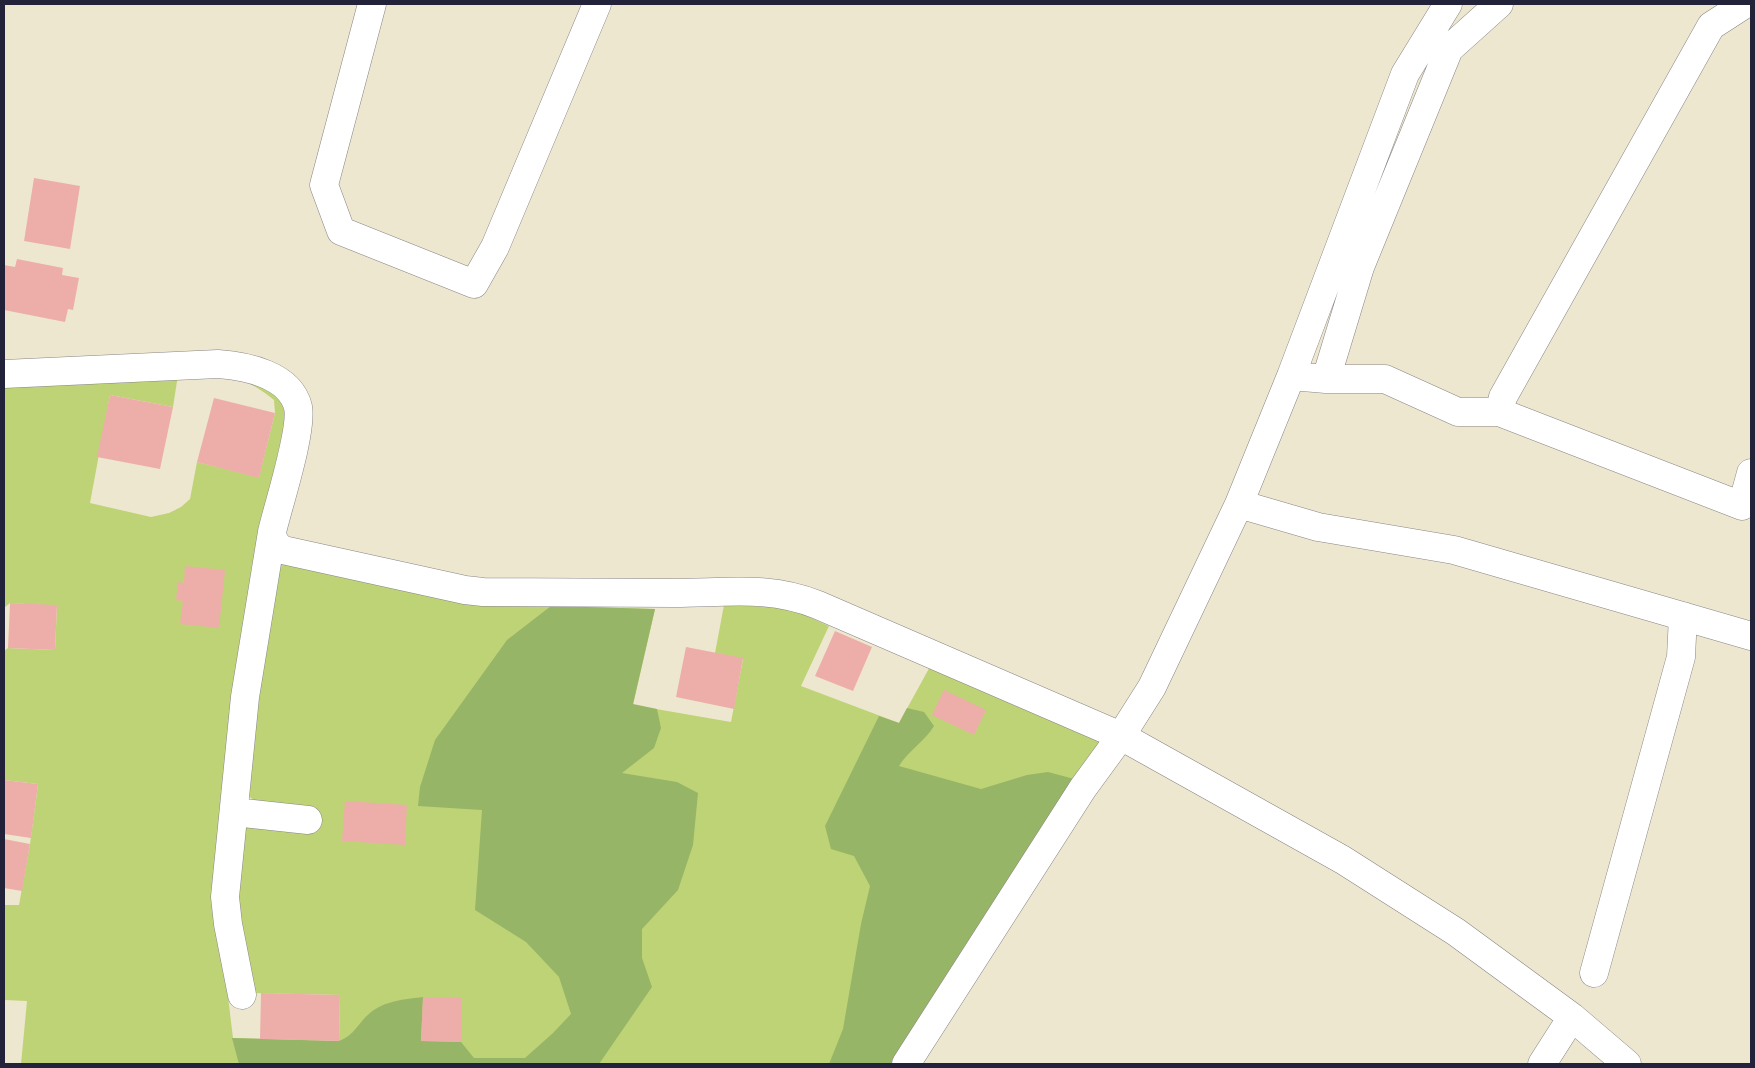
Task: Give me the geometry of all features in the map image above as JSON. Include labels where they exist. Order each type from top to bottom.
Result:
[{"type":"street","points":[[372,4],[324,185],[341,231],[474,284],[495,247],[597,4]]},
{"type":"street","points":[[906,1064],[1083,788],[1122,736],[1152,687],[1239,504],[1291,376],[1405,74],[1448,4]]},
{"type":"street","points":[[1326,380],[1360,267],[1449,49],[1499,4]]},
{"type":"street","points":[[1499,412],[1503,397],[1712,26],[1745,4]]},
{"type":"street","points":[[4,374],[218,364],[236,365],[266,374],[293,394],[298,409],[295,440],[272,532],[245,697],[225,897],[228,924],[242,994]]},
{"type":"street","points":[[1291,376],[1326,380],[1386,378],[1458,412],[1499,412],[1742,506],[1751,473]]},
{"type":"street","points":[[1239,504],[1318,527],[1454,550],[1751,636]]},
{"type":"street","points":[[272,532],[273,540],[283,550],[455,588],[483,592],[678,593],[749,590],[800,598],[1122,736],[1343,860],[1456,932],[1572,1017],[1627,1064]]},
{"type":"street","points":[[1594,973],[1681,657],[1684,616]]},
{"type":"street","points":[[234,812],[308,820]]},
{"type":"street","points":[[1542,1064],[1572,1017]]},
{"type":"green space","points":[[206,372],[236,373],[273,389],[288,409],[252,566],[228,733],[217,853],[225,972],[233,1038],[339,1041],[340,995],[254,993],[238,930],[237,833],[257,803],[244,789],[276,562],[513,605],[655,609],[633,705],[731,722],[743,659],[715,653],[724,605],[773,607],[800,613],[829,626],[801,686],[899,723],[932,663],[1104,739],[896,1064],[21,1064],[27,1001],[4,1000],[4,905],[19,905],[38,784],[4,780],[4,651],[8,648],[55,650],[57,606],[10,603],[4,608],[4,382],[178,375],[173,407],[110,395],[90,503],[151,517],[169,513],[181,507],[190,499],[197,462],[259,477],[275,413],[274,400],[258,388],[245,382],[214,377]]},
{"type":"green space","points":[[551,606],[655,609],[633,704],[657,709],[661,728],[654,748],[622,773],[677,782],[698,793],[693,845],[678,890],[642,929],[642,958],[652,987],[599,1064],[239,1064],[232,1038],[339,1041],[349,1036],[376,1009],[395,1001],[423,997],[421,1041],[461,1042],[474,1058],[525,1058],[571,1014],[559,977],[526,942],[475,910],[482,810],[418,806],[420,787],[435,740],[507,640]]},
{"type":"green space","points":[[907,708],[924,712],[934,726],[899,766],[981,789],[1027,775],[1048,772],[1078,780],[896,1064],[829,1064],[843,1029],[861,924],[870,886],[854,856],[831,849],[825,826],[879,716],[899,723]]},
{"type":"building","points":[[34,178],[80,186],[70,249],[24,241]]},
{"type":"building","points":[[17,259],[63,268],[62,275],[79,278],[73,310],[68,309],[65,322],[4,310],[4,265],[15,267]]},
{"type":"building","points":[[110,395],[173,407],[160,469],[97,457]]},
{"type":"building","points":[[214,398],[275,413],[259,478],[197,462]]},
{"type":"building","points":[[185,566],[225,570],[219,628],[180,624],[183,601],[176,600],[178,582],[184,583]]},
{"type":"building","points":[[10,603],[57,605],[55,650],[8,648]]},
{"type":"building","points":[[835,631],[872,647],[853,691],[815,676]]},
{"type":"building","points":[[686,647],[743,658],[734,709],[676,697]]},
{"type":"building","points":[[944,690],[986,710],[974,735],[932,715]]},
{"type":"building","points":[[4,780],[38,784],[31,838],[4,834]]},
{"type":"building","points":[[345,801],[407,805],[405,845],[342,841]]},
{"type":"building","points":[[4,839],[30,844],[22,891],[4,888]]},
{"type":"building","points":[[261,993],[340,995],[339,1041],[260,1039]]},
{"type":"building","points":[[423,997],[462,998],[461,1042],[421,1041]]}]
